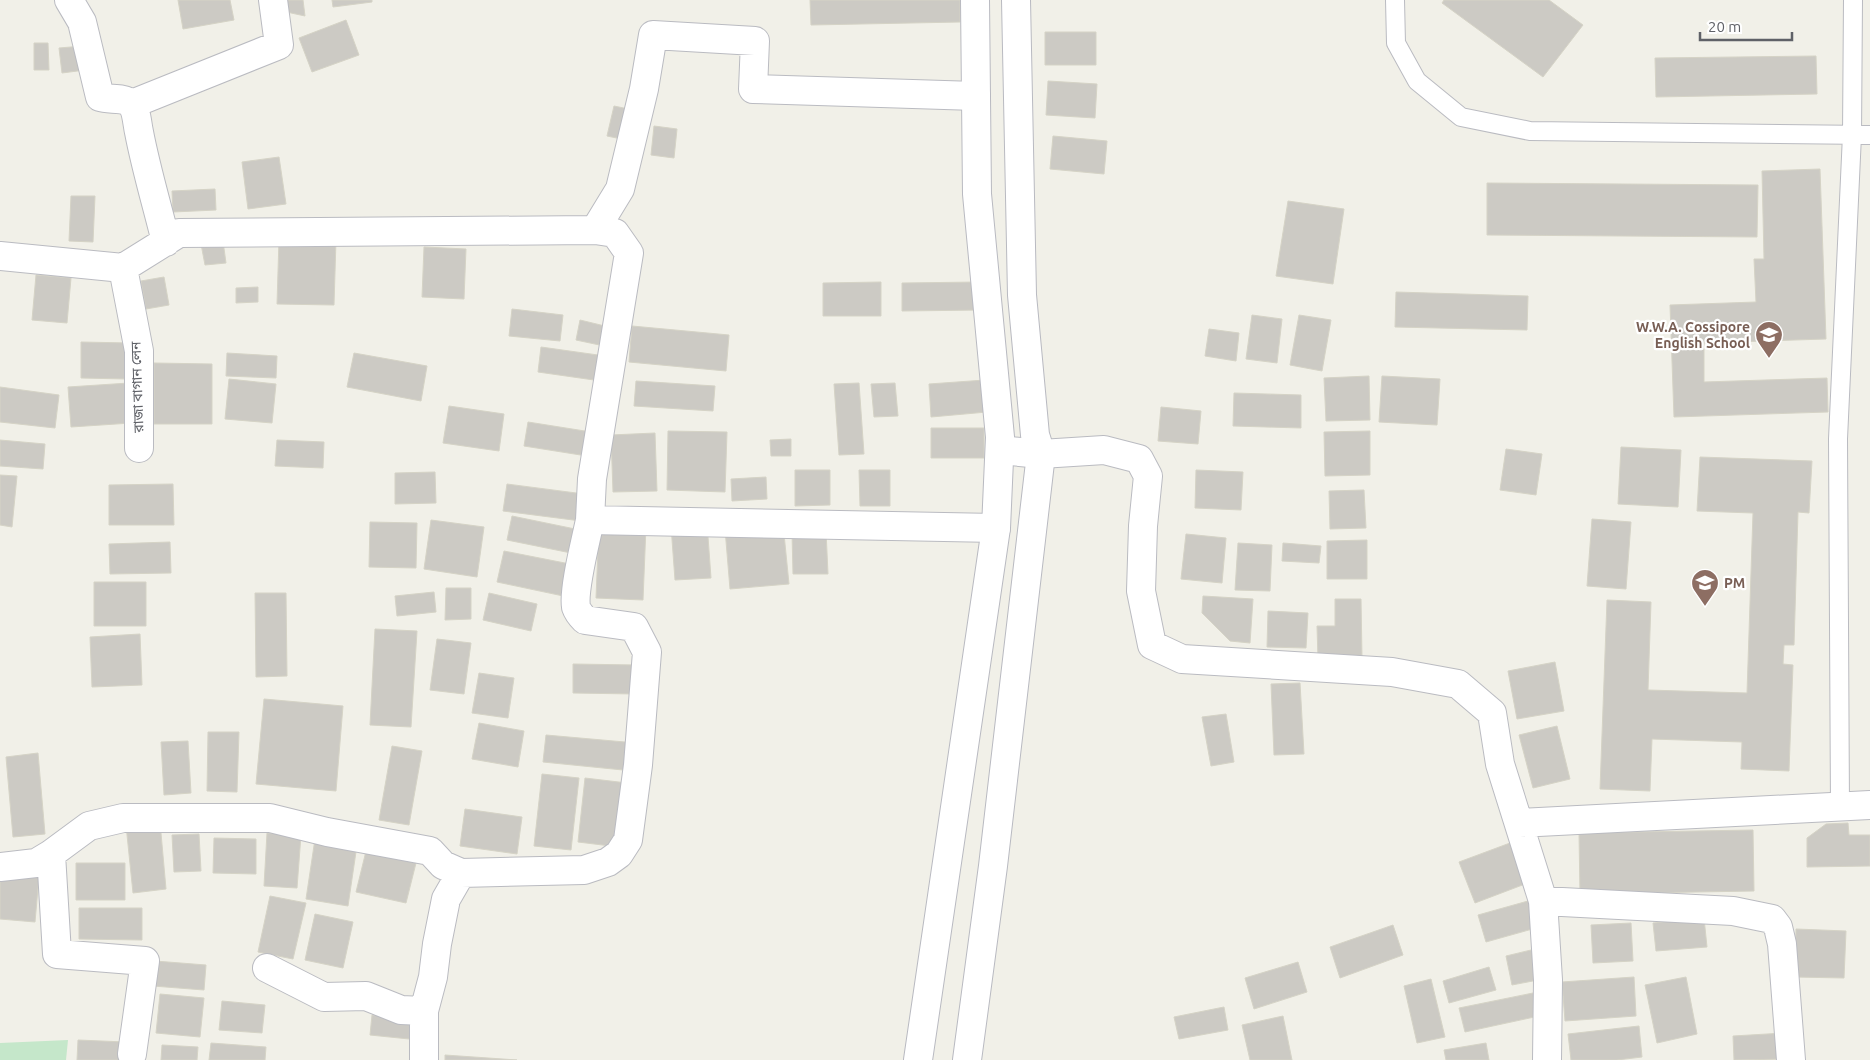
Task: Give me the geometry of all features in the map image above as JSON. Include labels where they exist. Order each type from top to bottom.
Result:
[{"type":"street","points":[[69,0],[82,22],[100,98],[127,101],[132,104],[166,242]]},
{"type":"street","points":[[132,104],[280,45],[273,0]]},
{"type":"street","points":[[918,1060],[996,528],[1000,450],[977,194],[975,0]]},
{"type":"street","points":[[967,1060],[993,866],[1041,454],[1035,435],[1022,295],[1016,0]]},
{"type":"street","points":[[595,230],[620,189],[644,89],[653,35],[756,41],[753,89],[976,96]]},
{"type":"street","points":[[0,256],[123,268],[179,233],[595,230],[615,233],[629,253],[592,479],[590,520],[577,588],[576,606],[580,615],[585,620],[605,624],[634,626],[647,652],[638,766],[628,840],[619,854],[608,862],[584,870],[462,872],[443,864],[430,851],[327,832],[270,818],[123,818],[89,826],[36,863],[0,867]]},
{"type":"street","name":"রাজা বাগান লেন","points":[[123,268],[139,351],[139,448]]},
{"type":"street","points":[[1000,450],[1041,454],[1104,450],[1139,459],[1148,476],[1143,526],[1141,591],[1152,645],[1182,659],[1392,672],[1458,684],[1492,713],[1500,764],[1543,901],[1548,980],[1547,1060]]},
{"type":"street","points":[[590,520],[996,528]]},
{"type":"street","points":[[1518,824],[1870,805]]},
{"type":"street","points":[[51,854],[57,954],[145,961],[132,1054]]},
{"type":"street","points":[[424,1060],[424,1011],[433,977],[446,899],[462,872]]},
{"type":"street","points":[[1543,901],[1733,912],[1772,919],[1778,927],[1782,944],[1791,1060]]},
{"type":"street","points":[[267,968],[324,997],[366,996],[401,1010],[424,1011]]},
{"type":"lane","points":[[1395,0],[1396,43],[1417,81],[1461,117],[1530,132],[1861,135]]},
{"type":"lane","points":[[1840,808],[1838,439],[1861,135],[1853,0]]},
{"type":"green space","points":[[68,1040],[66,1060],[0,1060],[0,1043]]},
{"type":"building","points":[[178,0],[230,0],[234,20],[183,29]]},
{"type":"building","points":[[281,0],[303,0],[305,16],[282,11]]},
{"type":"building","points":[[332,0],[372,0],[372,2],[333,7]]},
{"type":"building","points":[[810,0],[960,0],[960,22],[811,25]]},
{"type":"building","points":[[1444,0],[1549,0],[1583,25],[1543,77],[1442,3]]},
{"type":"building","points":[[346,20],[359,55],[312,72],[299,38]]},
{"type":"building","points":[[1045,32],[1096,32],[1096,65],[1045,65]]},
{"type":"building","points":[[34,43],[48,43],[49,70],[34,70]]},
{"type":"building","points":[[83,46],[85,70],[62,73],[59,48]]},
{"type":"building","points":[[1816,56],[1817,94],[1656,97],[1655,58]]},
{"type":"building","points":[[1048,81],[1097,84],[1095,118],[1046,115]]},
{"type":"building","points":[[614,106],[638,111],[631,141],[607,136]]},
{"type":"building","points":[[654,126],[677,129],[674,158],[651,155]]},
{"type":"building","points":[[1053,136],[1107,141],[1104,174],[1050,169]]},
{"type":"building","points":[[279,157],[286,204],[248,209],[242,162]]},
{"type":"building","points":[[1820,169],[1826,339],[1704,343],[1704,382],[1827,378],[1828,412],[1674,417],[1670,305],[1756,302],[1754,259],[1764,259],[1762,171]]},
{"type":"building","points":[[1487,183],[1758,185],[1757,237],[1487,235]]},
{"type":"building","points":[[215,189],[216,210],[173,212],[172,191]]},
{"type":"building","points":[[71,196],[95,196],[93,242],[69,241]]},
{"type":"building","points":[[1288,201],[1344,209],[1333,284],[1276,276]]},
{"type":"building","points":[[279,239],[336,240],[334,305],[277,304]]},
{"type":"building","points":[[223,241],[226,263],[205,265],[201,244]]},
{"type":"building","points":[[424,247],[466,249],[464,299],[422,297]]},
{"type":"building","points":[[36,275],[71,278],[67,323],[32,320]]},
{"type":"building","points":[[164,277],[169,305],[146,309],[141,281]]},
{"type":"building","points":[[881,282],[881,316],[823,316],[823,283]]},
{"type":"building","points":[[979,282],[980,310],[902,311],[902,283]]},
{"type":"building","points":[[258,287],[258,302],[236,303],[236,288]]},
{"type":"building","points":[[1396,292],[1528,296],[1527,330],[1395,327]]},
{"type":"building","points":[[512,309],[563,315],[560,341],[509,336]]},
{"type":"building","points":[[1252,315],[1282,319],[1277,363],[1246,359]]},
{"type":"building","points":[[1299,315],[1331,320],[1322,371],[1290,365]]},
{"type":"building","points":[[580,320],[613,328],[609,347],[576,340]]},
{"type":"building","points":[[632,326],[729,335],[726,371],[629,362]]},
{"type":"building","points":[[1209,329],[1239,333],[1236,361],[1205,356]]},
{"type":"building","points":[[81,342],[129,343],[127,379],[81,378]]},
{"type":"building","points":[[541,347],[605,356],[601,381],[538,372]]},
{"type":"building","points":[[227,353],[277,356],[276,378],[226,376]]},
{"type":"building","points":[[354,353],[427,366],[421,401],[347,387]]},
{"type":"building","points":[[154,363],[212,364],[212,424],[154,424]]},
{"type":"building","points":[[1369,376],[1370,420],[1326,421],[1324,378]]},
{"type":"building","points":[[1382,376],[1440,379],[1437,425],[1379,422]]},
{"type":"building","points":[[229,379],[276,384],[272,423],[225,419]]},
{"type":"building","points":[[985,380],[987,412],[931,417],[929,384]]},
{"type":"building","points":[[636,381],[715,386],[713,411],[634,406]]},
{"type":"building","points":[[129,383],[131,423],[71,427],[68,387]]},
{"type":"building","points":[[859,383],[864,454],[839,455],[834,384]]},
{"type":"building","points":[[895,383],[898,416],[874,417],[871,384]]},
{"type":"building","points":[[0,387],[59,395],[55,428],[0,422]]},
{"type":"building","points":[[1234,393],[1301,395],[1301,428],[1233,426]]},
{"type":"building","points":[[449,406],[504,414],[499,451],[443,443]]},
{"type":"building","points":[[1161,407],[1201,411],[1198,444],[1158,441]]},
{"type":"building","points":[[528,422],[591,432],[587,456],[524,446]]},
{"type":"building","points":[[931,428],[984,428],[984,458],[931,458]]},
{"type":"building","points":[[668,431],[727,432],[725,492],[667,490]]},
{"type":"building","points":[[1370,431],[1370,475],[1325,476],[1324,432]]},
{"type":"building","points":[[655,433],[657,491],[613,492],[611,435]]},
{"type":"building","points":[[791,439],[791,456],[771,456],[770,440]]},
{"type":"building","points":[[0,440],[45,444],[43,469],[0,466]]},
{"type":"building","points":[[277,440],[324,442],[323,468],[275,466]]},
{"type":"building","points":[[1621,447],[1681,450],[1678,507],[1618,504]]},
{"type":"building","points":[[1506,449],[1542,454],[1536,495],[1500,490]]},
{"type":"building","points":[[1700,457],[1812,461],[1809,513],[1798,512],[1794,645],[1784,645],[1783,664],[1793,665],[1789,771],[1741,769],[1742,742],[1652,739],[1650,791],[1600,789],[1607,600],[1651,602],[1648,690],[1747,693],[1753,513],[1697,511]]},
{"type":"building","points":[[795,470],[830,470],[830,505],[795,506]]},
{"type":"building","points":[[859,470],[890,470],[890,506],[860,506]]},
{"type":"building","points":[[1196,470],[1243,472],[1241,510],[1195,508]]},
{"type":"building","points":[[435,472],[436,503],[395,504],[395,473]]},
{"type":"building","points":[[0,475],[17,476],[12,527],[0,525]]},
{"type":"building","points":[[766,477],[767,499],[732,501],[731,479]]},
{"type":"building","points":[[173,484],[174,525],[109,525],[109,485]]},
{"type":"building","points":[[507,484],[584,494],[581,521],[503,511]]},
{"type":"building","points":[[1364,490],[1366,528],[1330,529],[1329,491]]},
{"type":"building","points":[[512,516],[580,530],[576,554],[507,540]]},
{"type":"building","points":[[1592,519],[1631,522],[1626,589],[1587,586]]},
{"type":"building","points":[[431,520],[484,527],[477,577],[424,569]]},
{"type":"building","points":[[370,522],[417,523],[416,568],[369,567]]},
{"type":"building","points":[[707,523],[711,578],[675,580],[671,526]]},
{"type":"building","points":[[783,524],[789,584],[730,589],[725,529]]},
{"type":"building","points":[[599,525],[646,526],[643,600],[596,598]]},
{"type":"building","points":[[826,531],[828,574],[793,574],[792,533]]},
{"type":"building","points":[[1186,534],[1226,538],[1222,583],[1181,579]]},
{"type":"building","points":[[1367,540],[1367,579],[1327,579],[1327,541]]},
{"type":"building","points":[[170,542],[171,573],[110,574],[109,544]]},
{"type":"building","points":[[1238,543],[1272,545],[1270,591],[1235,590]]},
{"type":"building","points":[[1283,543],[1321,546],[1319,563],[1282,561]]},
{"type":"building","points":[[504,551],[575,565],[568,597],[497,582]]},
{"type":"building","points":[[94,582],[146,582],[146,626],[94,626]]},
{"type":"building","points":[[446,588],[471,588],[471,619],[445,620]]},
{"type":"building","points":[[434,592],[436,612],[397,616],[395,596]]},
{"type":"building","points":[[255,593],[286,593],[287,676],[256,677]]},
{"type":"building","points":[[489,593],[537,604],[531,631],[483,620]]},
{"type":"building","points":[[1203,596],[1253,599],[1250,643],[1230,641],[1202,613]]},
{"type":"building","points":[[1335,599],[1361,599],[1362,658],[1318,659],[1317,626],[1335,626]]},
{"type":"building","points":[[1268,611],[1308,613],[1306,648],[1267,647]]},
{"type":"building","points":[[375,629],[417,631],[411,727],[370,725]]},
{"type":"building","points":[[140,634],[142,685],[92,687],[90,637]]},
{"type":"building","points":[[437,639],[471,643],[464,694],[430,690]]},
{"type":"building","points":[[1555,662],[1564,711],[1517,719],[1508,671]]},
{"type":"building","points":[[573,664],[636,665],[635,694],[573,693]]},
{"type":"building","points":[[479,673],[514,678],[508,718],[472,713]]},
{"type":"building","points":[[1300,683],[1304,754],[1274,755],[1271,684]]},
{"type":"building","points":[[264,699],[343,706],[336,791],[256,784]]},
{"type":"building","points":[[1226,714],[1234,762],[1211,766],[1202,717]]},
{"type":"building","points":[[479,723],[524,731],[518,767],[472,759]]},
{"type":"building","points":[[1557,726],[1570,779],[1533,788],[1519,735]]},
{"type":"building","points":[[208,732],[239,732],[237,792],[207,791]]},
{"type":"building","points":[[546,735],[636,743],[633,771],[543,762]]},
{"type":"building","points":[[188,741],[191,793],[164,795],[161,742]]},
{"type":"building","points":[[392,746],[422,751],[409,825],[379,820]]},
{"type":"building","points":[[38,753],[45,834],[13,837],[6,757]]},
{"type":"building","points":[[542,774],[579,778],[571,850],[534,846]]},
{"type":"building","points":[[585,778],[627,783],[619,847],[578,842]]},
{"type":"building","points":[[465,809],[522,817],[517,854],[460,846]]},
{"type":"building","points":[[160,822],[166,889],[133,893],[126,825]]},
{"type":"building","points":[[1848,823],[1849,835],[1870,835],[1870,866],[1807,867],[1807,838],[1826,824]]},
{"type":"building","points":[[1753,830],[1754,891],[1580,894],[1579,833]]},
{"type":"building","points":[[267,833],[301,835],[297,888],[264,886]]},
{"type":"building","points":[[199,834],[201,871],[174,872],[172,835]]},
{"type":"building","points":[[214,838],[256,839],[256,874],[213,873]]},
{"type":"building","points":[[315,839],[357,845],[348,906],[306,899]]},
{"type":"building","points":[[1510,843],[1525,884],[1475,903],[1459,862]]},
{"type":"building","points":[[367,847],[417,859],[406,903],[356,892]]},
{"type":"building","points":[[76,863],[125,863],[125,900],[76,900]]},
{"type":"building","points":[[0,874],[39,877],[35,922],[0,919]]},
{"type":"building","points":[[270,896],[306,903],[293,959],[258,952]]},
{"type":"building","points":[[1528,901],[1536,928],[1486,942],[1478,915]]},
{"type":"building","points":[[79,908],[142,908],[142,940],[79,939]]},
{"type":"building","points":[[315,914],[353,922],[343,968],[305,960]]},
{"type":"building","points":[[1704,918],[1707,947],[1656,951],[1653,923]]},
{"type":"building","points":[[1631,923],[1633,961],[1593,963],[1591,925]]},
{"type":"building","points":[[1393,925],[1403,955],[1340,978],[1330,947]]},
{"type":"building","points":[[1796,929],[1846,931],[1844,978],[1795,977]]},
{"type":"building","points":[[1531,950],[1538,980],[1512,985],[1506,956]]},
{"type":"building","points":[[155,961],[206,965],[204,990],[153,986]]},
{"type":"building","points":[[1298,962],[1307,992],[1254,1009],[1245,978]]},
{"type":"building","points":[[1489,967],[1496,990],[1449,1003],[1443,981]]},
{"type":"building","points":[[1634,977],[1636,1016],[1565,1021],[1562,982]]},
{"type":"building","points":[[1686,977],[1697,1034],[1657,1043],[1645,985]]},
{"type":"building","points":[[1431,979],[1445,1037],[1417,1043],[1404,986]]},
{"type":"building","points":[[1533,993],[1539,1016],[1465,1032],[1459,1008]]},
{"type":"building","points":[[160,994],[204,998],[200,1037],[156,1033]]},
{"type":"building","points":[[222,1001],[265,1005],[262,1033],[219,1030]]},
{"type":"building","points":[[1224,1007],[1228,1030],[1179,1039],[1174,1017]]},
{"type":"building","points":[[372,1015],[422,1020],[419,1040],[370,1035]]},
{"type":"building","points":[[1283,1016],[1292,1060],[1250,1060],[1242,1025]]},
{"type":"building","points":[[1639,1026],[1642,1057],[1617,1060],[1571,1060],[1568,1034]]},
{"type":"building","points":[[1784,1033],[1786,1059],[1734,1060],[1733,1036]]},
{"type":"building","points":[[78,1040],[125,1042],[125,1060],[77,1060]]},
{"type":"building","points":[[211,1043],[266,1047],[265,1060],[209,1060]]},
{"type":"building","points":[[1486,1043],[1489,1060],[1446,1060],[1444,1050]]},
{"type":"building","points":[[162,1045],[198,1047],[197,1060],[161,1060]]},
{"type":"building","points":[[445,1055],[517,1060],[445,1060]]},
{"type":"place","name":"W.W.A. Cossipore English School","points":[[1769,359]]},
{"type":"place","name":"PM","points":[[1705,607]]}]
